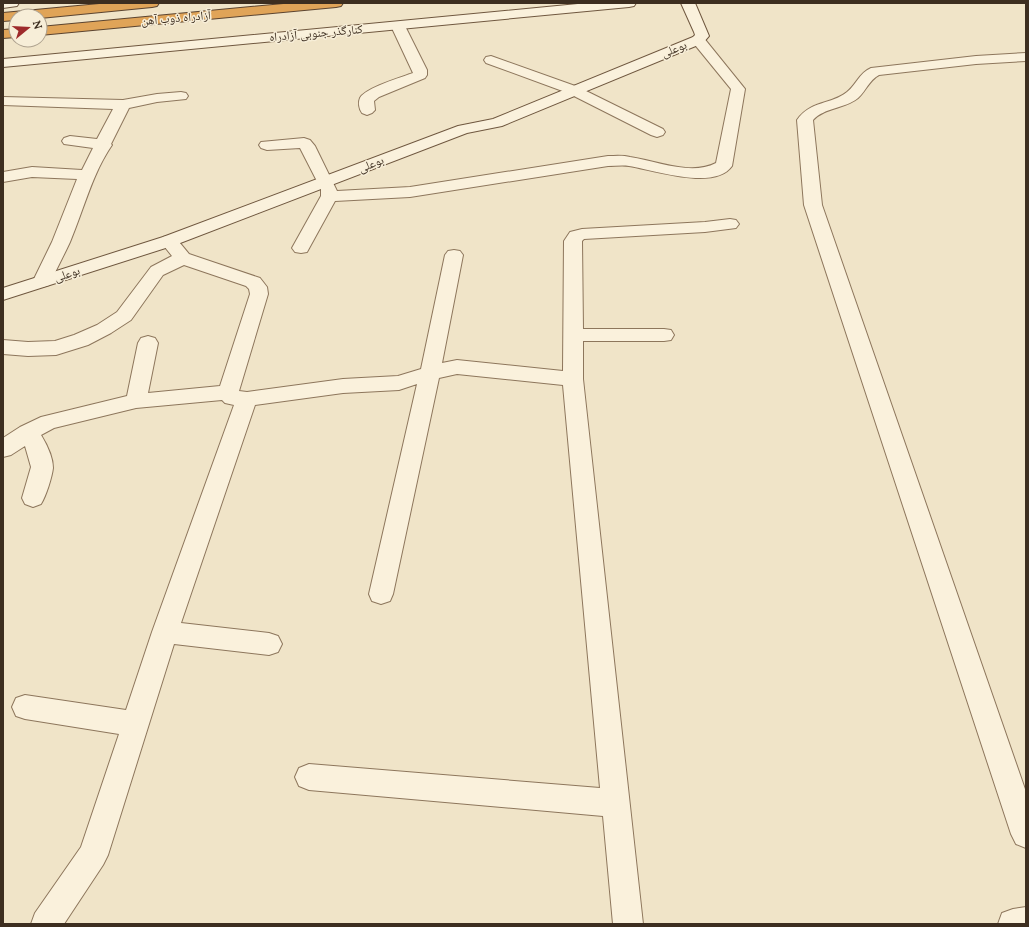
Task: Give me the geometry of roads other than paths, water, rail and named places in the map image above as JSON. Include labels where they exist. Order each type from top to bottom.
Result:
[{"type":"highway","name":"آزادراه ذوب آهن","points":[[3,17],[152,3]]},
{"type":"highway","name":"آزادراه ذوب آهن","points":[[48,30],[336,3]]},
{"type":"street","points":[[3,4],[12,3]]},
{"type":"street","name":"کنارگذر جنوبی آزادراه","points":[[3,63],[629,3]]},
{"type":"street","name":"بوعلی","points":[[3,294],[42,281],[176,250],[327,189],[463,129],[498,123],[574,90],[698,40],[702,36],[701,32],[688,3]]},
{"type":"street","points":[[367,110],[366,99],[374,94],[420,75],[420,70],[398,26]]},
{"type":"street","points":[[327,189],[410,192],[608,161],[628,161],[686,173],[710,173],[724,166],[738,89],[698,40]]},
{"type":"street","points":[[1026,57],[879,70],[868,74],[856,94],[834,104],[810,112],[805,120],[813,205],[1026,834]]},
{"type":"street","points":[[491,60],[574,90],[657,132]]},
{"type":"street","points":[[3,101],[123,105],[157,98],[181,96]]},
{"type":"street","points":[[42,281],[61,242],[87,175],[104,145],[123,105]]},
{"type":"street","points":[[70,141],[104,145]]},
{"type":"street","points":[[267,145],[304,143],[307,146],[327,189],[301,248]]},
{"type":"street","points":[[3,177],[32,172],[55,172],[87,175]]},
{"type":"street","points":[[628,924],[614,803],[573,379],[573,241],[576,236],[582,234],[705,227],[730,224]]},
{"type":"street","points":[[3,347],[28,349],[56,348],[81,340],[104,329],[124,316],[157,271],[176,250],[253,282],[258,287],[259,294],[238,396],[165,632],[93,855],[46,924]]},
{"type":"street","points":[[381,594],[430,373],[454,256]]},
{"type":"street","points":[[573,335],[664,335]]},
{"type":"street","points":[[136,401],[148,343]]},
{"type":"street","points":[[3,449],[28,432],[48,422],[136,401],[238,396],[343,386],[399,383],[430,373],[457,367],[573,379]]},
{"type":"street","points":[[28,432],[36,445],[42,467],[33,498]]},
{"type":"street","points":[[165,632],[269,644]]},
{"type":"street","points":[[25,707],[135,724]]},
{"type":"street","points":[[308,778],[614,803]]},
{"type":"street","points":[[1013,924],[1026,922]]}]
